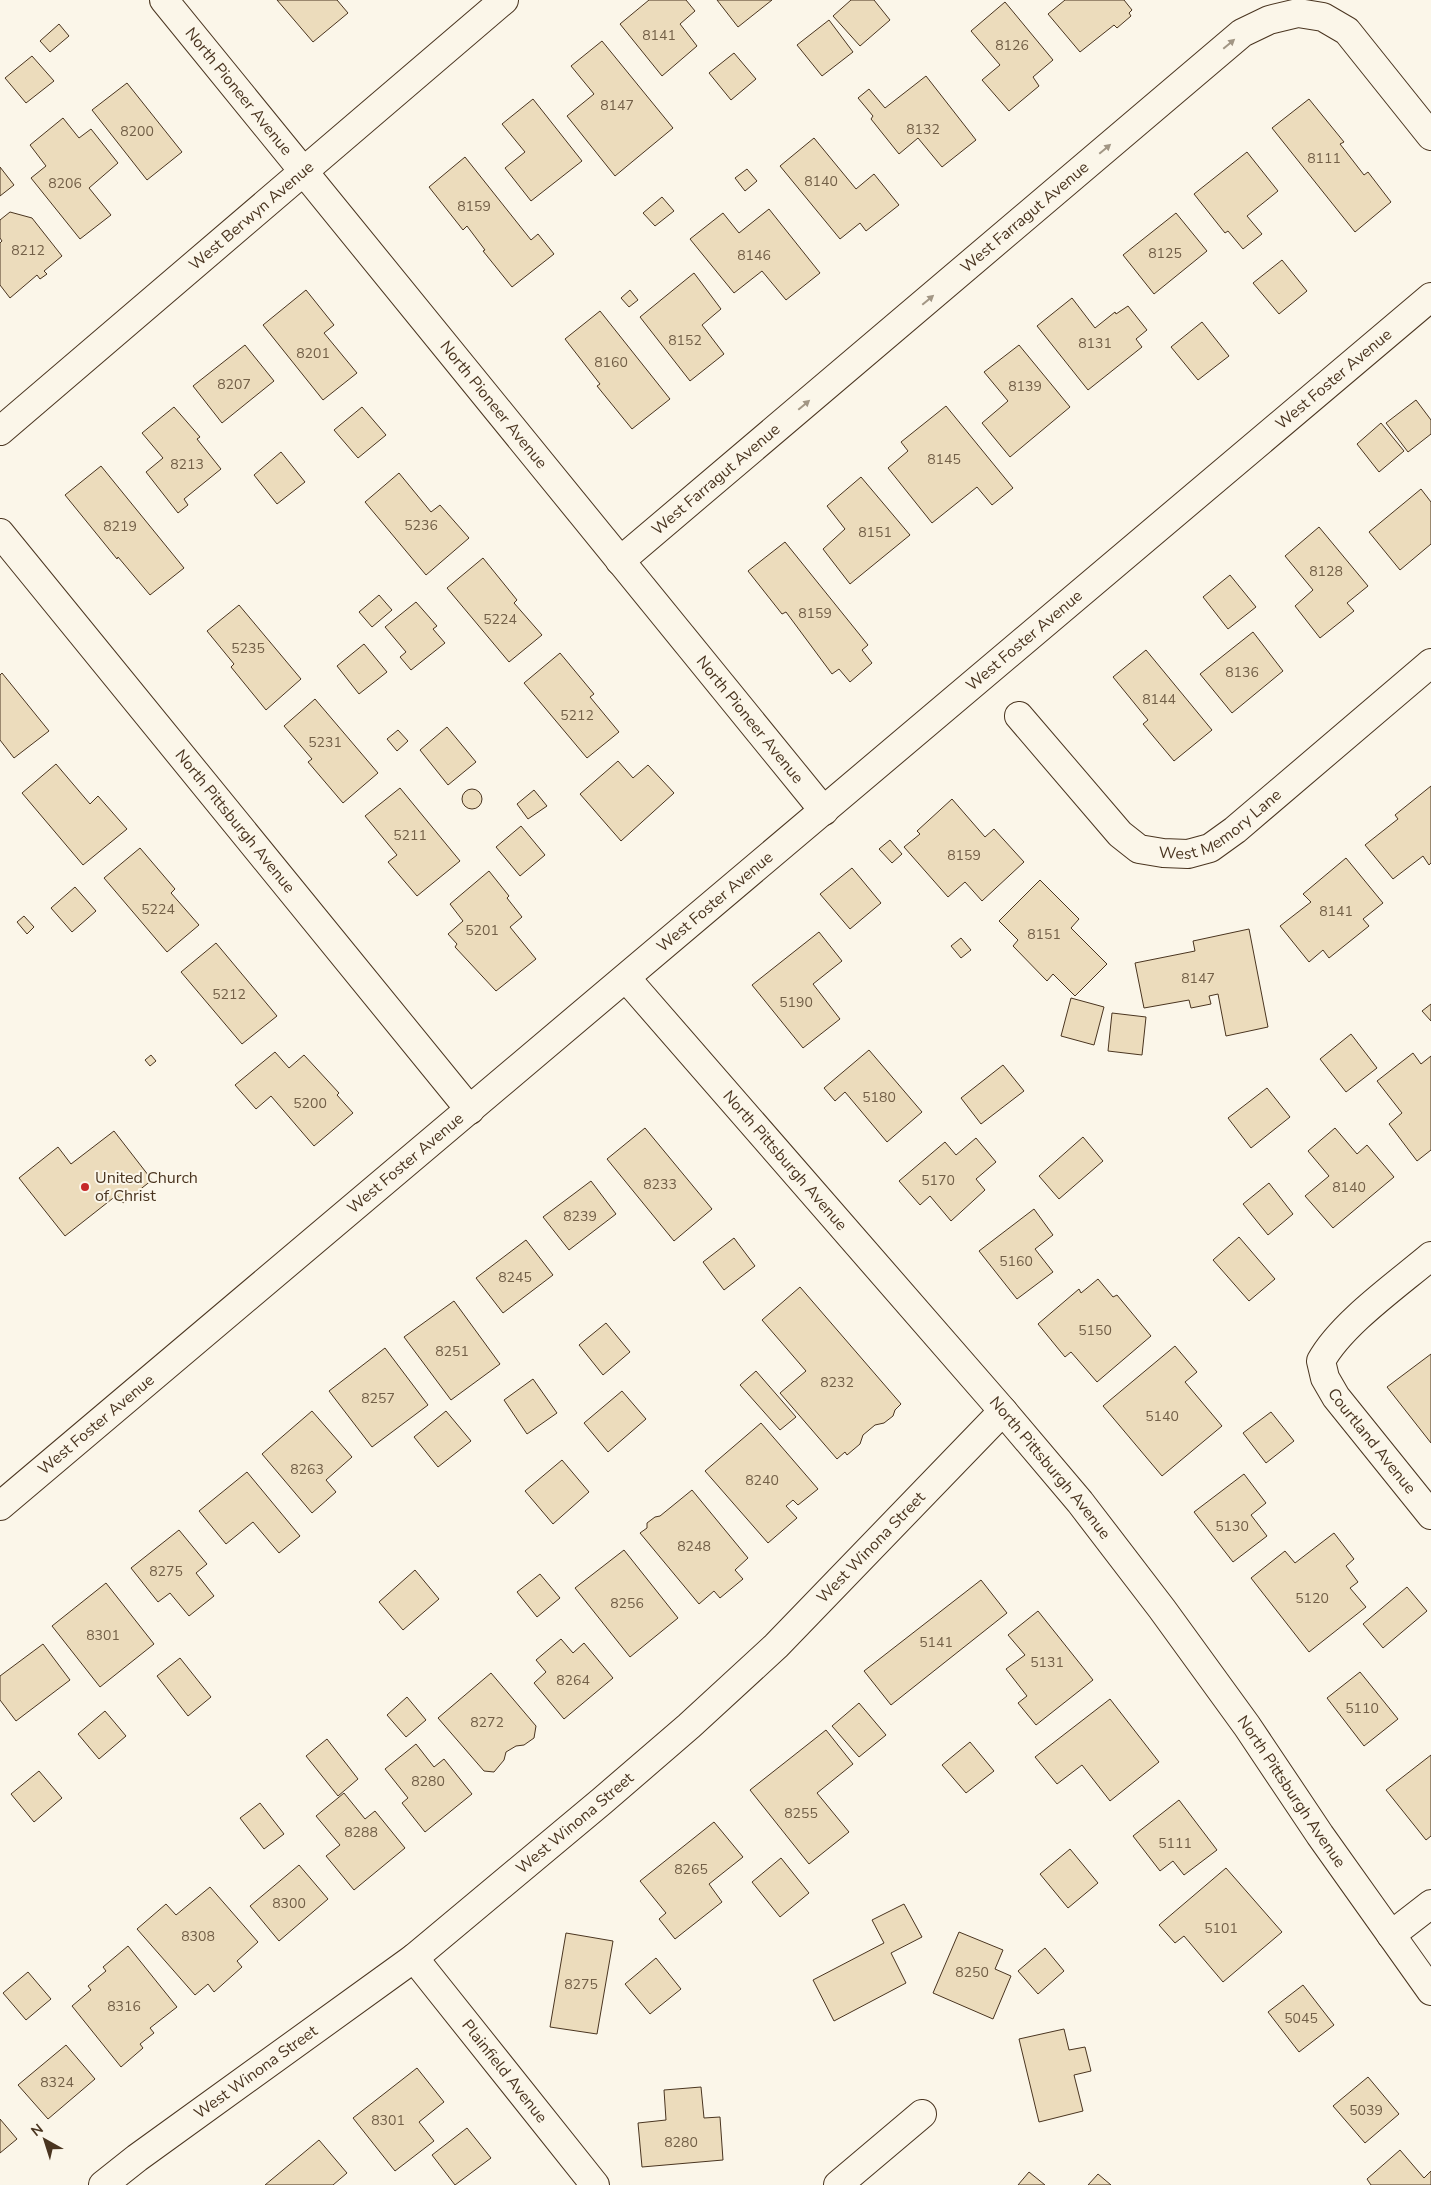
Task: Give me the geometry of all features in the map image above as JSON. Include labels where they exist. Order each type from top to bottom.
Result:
[{"type":"street","name":"North Pioneer Avenue","points":[[164,0],[824,811]]},
{"type":"street","name":"West Berwyn Avenue","points":[[0,431],[504,0]]},
{"type":"street","name":"West Farragut Avenue","points":[[620,561],[1242,33],[1269,20],[1298,13],[1323,17],[1347,31],[1431,136]]},
{"type":"street","name":"West Foster Avenue","points":[[0,1506],[1431,297]]},
{"type":"street","name":"North Pittsburgh Avenue","points":[[0,533],[470,1110]]},
{"type":"street","name":"West Memory Lane","points":[[1019,716],[1120,834],[1139,849],[1163,853],[1188,854],[1210,848],[1235,830],[1431,663]]},
{"type":"street","name":"North Pittsburgh Avenue","points":[[626,978],[1080,1502],[1162,1609],[1247,1726],[1320,1836],[1431,1991]]},
{"type":"street","name":"Courtland Avenue","points":[[1431,1256],[1345,1329],[1330,1345],[1321,1361],[1325,1378],[1336,1397],[1431,1516]]},
{"type":"street","name":"West Winona Street","points":[[103,2185],[152,2147],[414,1958],[617,1788],[776,1646],[1003,1411]]},
{"type":"street","points":[[1391,1935],[1431,1904]]},
{"type":"street","name":"Plainfield Avenue","points":[[414,1958],[595,2185]]},
{"type":"street","points":[[838,2185],[922,2114]]},
{"type":"building","points":[[277,0],[337,0],[348,13],[313,42]]},
{"type":"building","points":[[649,0],[686,0],[695,11],[680,24],[697,46],[662,76],[620,24]]},
{"type":"building","points":[[717,0],[772,0],[738,27]]},
{"type":"building","points":[[851,0],[874,0],[890,20],[860,46],[833,16]]},
{"type":"building","points":[[1065,0],[1124,0],[1132,10],[1129,13],[1131,16],[1117,28],[1114,25],[1080,52],[1048,14]]},
{"type":"building","points":[[1005,2],[1053,60],[1033,77],[1039,86],[1009,111],[982,80],[1000,65],[971,31]]},
{"type":"building","points":[[829,20],[853,52],[822,76],[797,45]]},
{"type":"building","points":[[59,24],[69,36],[50,52],[40,41]]},
{"type":"building","points":[[602,41],[673,128],[615,176],[567,116],[594,94],[571,66]]},
{"type":"building","points":[[734,53],[756,79],[731,100],[709,73]]},
{"type":"building","points":[[32,56],[54,81],[26,103],[5,78]]},
{"type":"building","points":[[926,76],[976,140],[942,167],[918,138],[899,154],[871,119],[873,116],[858,98],[869,89],[885,108]]},
{"type":"building","points":[[127,83],[182,152],[147,180],[92,110]]},
{"type":"building","points":[[533,99],[582,161],[531,201],[505,168],[525,152],[502,124]]},
{"type":"building","points":[[1309,99],[1344,142],[1340,144],[1364,175],[1368,172],[1391,202],[1355,232],[1272,128]]},
{"type":"building","points":[[63,118],[79,138],[91,129],[118,163],[89,188],[111,215],[80,239],[31,178],[46,166],[30,145]]},
{"type":"building","points":[[814,138],[856,189],[874,174],[899,205],[866,231],[860,223],[840,239],[780,166]]},
{"type":"building","points":[[1247,152],[1278,191],[1247,216],[1262,234],[1243,249],[1228,231],[1225,233],[1194,194]]},
{"type":"building","points":[[465,157],[531,240],[538,234],[554,254],[512,287],[483,251],[485,250],[467,226],[463,230],[429,187]]},
{"type":"building","points":[[0,167],[14,185],[0,196]]},
{"type":"building","points":[[747,169],[757,181],[745,191],[735,178]]},
{"type":"building","points":[[662,197],[674,211],[655,226],[643,213]]},
{"type":"building","points":[[769,209],[820,273],[786,300],[762,271],[734,293],[690,239],[723,213],[739,233]]},
{"type":"building","points":[[10,212],[32,218],[62,256],[44,271],[47,274],[40,279],[37,275],[10,298],[0,285],[0,243],[2,241],[0,238],[0,220]]},
{"type":"building","points":[[1176,213],[1207,251],[1154,294],[1123,255]]},
{"type":"building","points":[[1282,260],[1307,291],[1279,314],[1253,283]]},
{"type":"building","points":[[694,273],[721,309],[702,325],[724,354],[690,381],[640,317]]},
{"type":"building","points":[[306,290],[334,325],[324,333],[357,373],[323,400],[263,325]]},
{"type":"building","points":[[630,290],[638,300],[629,307],[621,298]]},
{"type":"building","points":[[1072,298],[1095,328],[1115,312],[1116,314],[1128,306],[1147,330],[1136,339],[1142,347],[1088,390],[1037,326]]},
{"type":"building","points":[[600,311],[670,399],[632,429],[597,386],[600,384],[565,339]]},
{"type":"building","points":[[1202,322],[1229,356],[1198,380],[1171,347]]},
{"type":"building","points":[[245,345],[274,381],[222,423],[193,386]]},
{"type":"building","points":[[1019,345],[1070,407],[1010,457],[982,423],[1008,401],[984,372]]},
{"type":"building","points":[[1416,400],[1431,420],[1431,434],[1408,452],[1386,423]]},
{"type":"building","points":[[946,406],[1013,488],[992,505],[977,487],[932,523],[888,468],[908,451],[901,442]]},
{"type":"building","points":[[174,407],[200,437],[197,439],[221,469],[184,499],[188,505],[178,513],[146,472],[163,458],[142,433]]},
{"type":"building","points":[[362,407],[386,435],[358,458],[334,430]]},
{"type":"building","points":[[1381,423],[1404,451],[1379,472],[1357,444]]},
{"type":"building","points":[[281,452],[305,482],[277,504],[254,475]]},
{"type":"building","points":[[101,466],[184,568],[150,595],[118,557],[117,559],[65,495]]},
{"type":"building","points":[[399,473],[431,512],[440,505],[469,538],[426,575],[365,502]]},
{"type":"building","points":[[861,477],[910,535],[850,584],[823,549],[845,529],[827,506]]},
{"type":"building","points":[[1421,489],[1431,502],[1431,544],[1400,570],[1369,532]]},
{"type":"building","points":[[1319,527],[1368,586],[1347,603],[1354,611],[1320,638],[1295,606],[1313,590],[1285,556]]},
{"type":"building","points":[[785,542],[868,645],[862,650],[872,663],[850,682],[839,669],[832,674],[786,612],[782,614],[748,571]]},
{"type":"building","points":[[483,558],[517,600],[514,603],[542,635],[509,662],[447,588]]},
{"type":"building","points":[[1230,575],[1256,607],[1228,629],[1203,597]]},
{"type":"building","points":[[379,595],[392,610],[372,627],[359,612]]},
{"type":"building","points":[[416,602],[437,626],[433,629],[445,643],[411,670],[400,657],[406,652],[385,627]]},
{"type":"building","points":[[239,605],[301,679],[266,710],[231,667],[234,664],[207,631]]},
{"type":"building","points":[[1253,632],[1283,671],[1232,713],[1200,674]]},
{"type":"building","points":[[364,644],[387,672],[359,694],[337,666]]},
{"type":"building","points":[[1146,650],[1212,730],[1174,761],[1143,724],[1148,720],[1113,677]]},
{"type":"building","points":[[560,653],[594,694],[590,697],[619,732],[587,758],[524,683]]},
{"type":"building","points":[[2,673],[49,731],[14,758],[0,740],[0,675]]},
{"type":"building","points":[[315,699],[378,773],[343,803],[308,762],[312,759],[284,726]]},
{"type":"building","points":[[447,727],[476,762],[448,785],[420,750]]},
{"type":"building","points":[[398,730],[408,741],[397,751],[387,739]]},
{"type":"building","points":[[618,761],[633,778],[648,765],[674,793],[621,841],[580,794]]},
{"type":"building","points":[[56,764],[90,804],[98,796],[127,829],[83,865],[22,793]]},
{"type":"building","points":[[1431,786],[1431,863],[1429,865],[1423,856],[1393,879],[1365,845],[1398,819],[1395,815]]},
{"type":"building","points":[[400,788],[460,861],[417,896],[388,862],[397,855],[365,816]]},
{"type":"building","points":[[472,789],[479,792],[482,799],[479,806],[472,809],[465,806],[462,799],[465,792]]},
{"type":"building","points":[[534,790],[547,806],[528,819],[517,804]]},
{"type":"building","points":[[952,799],[985,837],[994,829],[1024,862],[982,901],[965,882],[948,897],[904,847],[920,834],[917,831]]},
{"type":"building","points":[[521,826],[545,855],[520,876],[496,847]]},
{"type":"building","points":[[890,840],[902,854],[892,863],[879,849]]},
{"type":"building","points":[[140,848],[175,889],[171,893],[199,925],[167,952],[104,878]]},
{"type":"building","points":[[1346,858],[1383,903],[1363,919],[1369,926],[1329,958],[1323,950],[1309,962],[1280,926],[1311,902],[1303,894]]},
{"type":"building","points":[[852,868],[881,903],[850,929],[820,894]]},
{"type":"building","points":[[489,871],[509,896],[507,898],[522,917],[510,927],[536,959],[496,991],[455,947],[457,944],[448,934],[463,921],[450,904]]},
{"type":"building","points":[[1040,880],[1079,919],[1071,928],[1107,964],[1075,996],[1053,974],[1047,981],[1013,946],[1018,940],[999,921]]},
{"type":"building","points":[[75,887],[96,911],[72,932],[51,908]]},
{"type":"building","points":[[24,916],[34,927],[27,934],[17,922]]},
{"type":"building","points":[[1249,929],[1268,1027],[1226,1036],[1218,994],[1209,996],[1211,1004],[1191,1008],[1189,1000],[1144,1008],[1135,963],[1195,951],[1193,941]]},
{"type":"building","points":[[819,932],[842,961],[813,984],[840,1019],[803,1048],[752,985]]},
{"type":"building","points":[[961,938],[971,950],[961,958],[951,946]]},
{"type":"building","points":[[216,943],[277,1016],[242,1044],[181,972]]},
{"type":"building","points":[[1071,998],[1104,1007],[1094,1045],[1061,1036]]},
{"type":"building","points":[[1431,1004],[1431,1021],[1422,1011]]},
{"type":"building","points":[[1112,1013],[1146,1017],[1142,1055],[1108,1051]]},
{"type":"building","points":[[1351,1034],[1377,1068],[1346,1092],[1320,1059]]},
{"type":"building","points":[[869,1050],[922,1112],[887,1142],[845,1092],[835,1101],[824,1088]]},
{"type":"building","points":[[275,1052],[289,1068],[304,1055],[339,1093],[337,1095],[353,1113],[314,1146],[271,1096],[256,1109],[235,1085]]},
{"type":"building","points":[[1413,1053],[1421,1064],[1431,1056],[1431,1150],[1417,1161],[1389,1124],[1402,1113],[1377,1081]]},
{"type":"building","points":[[151,1055],[156,1061],[150,1066],[145,1060]]},
{"type":"building","points":[[1003,1065],[1024,1091],[981,1124],[961,1098]]},
{"type":"building","points":[[1267,1088],[1290,1117],[1251,1148],[1228,1118]]},
{"type":"building","points":[[645,1128],[712,1209],[674,1241],[607,1159]]},
{"type":"building","points":[[1335,1128],[1357,1154],[1367,1145],[1394,1177],[1333,1228],[1305,1196],[1329,1176],[1308,1151]]},
{"type":"building","name":"United Church of Christ","points":[[114,1131],[152,1180],[123,1203],[117,1195],[65,1236],[19,1178],[58,1147],[71,1164]]},
{"type":"building","points":[[1083,1137],[1103,1161],[1059,1199],[1039,1176]]},
{"type":"building","points":[[976,1138],[996,1162],[976,1179],[985,1190],[951,1221],[930,1196],[920,1205],[899,1181],[945,1142],[956,1155]]},
{"type":"building","points":[[591,1181],[616,1214],[569,1250],[543,1217]]},
{"type":"building","points":[[1269,1183],[1293,1214],[1268,1235],[1243,1204]]},
{"type":"building","points":[[1034,1209],[1053,1235],[1035,1249],[1053,1272],[1017,1299],[979,1251]]},
{"type":"building","points":[[1239,1237],[1275,1279],[1249,1301],[1213,1260]]},
{"type":"building","points":[[734,1238],[755,1266],[724,1290],[703,1262]]},
{"type":"building","points":[[526,1240],[553,1275],[503,1313],[476,1278]]},
{"type":"building","points":[[1098,1279],[1113,1297],[1117,1295],[1151,1336],[1097,1382],[1071,1352],[1065,1357],[1038,1324],[1079,1289],[1081,1293]]},
{"type":"building","points":[[800,1287],[901,1404],[895,1410],[893,1416],[884,1423],[875,1425],[863,1435],[860,1444],[847,1455],[845,1452],[837,1459],[780,1393],[806,1371],[762,1320]]},
{"type":"building","points":[[454,1301],[500,1364],[451,1400],[404,1337]]},
{"type":"building","points":[[606,1323],[630,1352],[603,1375],[579,1345]]},
{"type":"building","points":[[1175,1346],[1197,1372],[1185,1382],[1222,1426],[1162,1476],[1103,1406]]},
{"type":"building","points":[[385,1348],[428,1405],[372,1447],[329,1391]]},
{"type":"building","points":[[1431,1354],[1431,1443],[1387,1387]]},
{"type":"building","points":[[756,1371],[796,1417],[780,1430],[740,1385]]},
{"type":"building","points":[[533,1379],[557,1413],[527,1434],[504,1400]]},
{"type":"building","points":[[622,1391],[646,1419],[608,1452],[584,1423]]},
{"type":"building","points":[[312,1411],[352,1457],[326,1480],[336,1492],[312,1513],[262,1454]]},
{"type":"building","points":[[446,1411],[471,1441],[438,1467],[414,1437]]},
{"type":"building","points":[[1271,1412],[1294,1441],[1266,1463],[1243,1433]]},
{"type":"building","points":[[761,1423],[818,1489],[798,1505],[793,1500],[786,1506],[797,1518],[768,1543],[705,1471]]},
{"type":"building","points":[[562,1460],[589,1492],[553,1524],[525,1491]]},
{"type":"building","points":[[247,1472],[300,1536],[279,1553],[253,1522],[226,1544],[199,1511]]},
{"type":"building","points":[[1244,1474],[1266,1503],[1251,1515],[1267,1536],[1233,1562],[1194,1512]]},
{"type":"building","points":[[692,1490],[748,1558],[735,1570],[743,1579],[720,1598],[714,1591],[699,1604],[640,1533],[647,1528],[647,1523],[660,1516]]},
{"type":"building","points":[[179,1530],[207,1564],[196,1573],[214,1596],[189,1616],[170,1593],[158,1602],[131,1568]]},
{"type":"building","points":[[1334,1533],[1354,1559],[1346,1566],[1358,1582],[1350,1588],[1366,1607],[1309,1652],[1251,1578],[1285,1551],[1295,1563]]},
{"type":"building","points":[[624,1550],[678,1618],[630,1657],[575,1588]]},
{"type":"building","points":[[415,1570],[439,1599],[403,1630],[379,1602]]},
{"type":"building","points":[[540,1574],[560,1598],[537,1617],[517,1592]]},
{"type":"building","points":[[981,1580],[1007,1613],[891,1705],[864,1671]]},
{"type":"building","points":[[106,1583],[154,1644],[100,1687],[52,1626]]},
{"type":"building","points":[[1407,1587],[1427,1611],[1383,1648],[1363,1624]]},
{"type":"building","points":[[1038,1611],[1093,1680],[1036,1725],[1018,1703],[1027,1696],[1006,1669],[1025,1655],[1008,1635]]},
{"type":"building","points":[[561,1639],[573,1653],[584,1643],[613,1678],[564,1719],[534,1683],[546,1672],[536,1660]]},
{"type":"building","points":[[43,1644],[70,1680],[16,1721],[0,1700],[0,1676]]},
{"type":"building","points":[[180,1658],[211,1697],[188,1716],[157,1676]]},
{"type":"building","points":[[1360,1672],[1398,1719],[1364,1746],[1327,1698]]},
{"type":"building","points":[[491,1673],[536,1726],[534,1738],[524,1745],[516,1746],[506,1752],[504,1760],[494,1772],[484,1771],[438,1718]]},
{"type":"building","points":[[407,1697],[426,1720],[406,1737],[387,1715]]},
{"type":"building","points":[[1110,1699],[1159,1762],[1110,1801],[1082,1765],[1057,1784],[1035,1757]]},
{"type":"building","points":[[859,1703],[886,1735],[859,1757],[832,1726]]},
{"type":"building","points":[[105,1711],[126,1736],[99,1759],[78,1734]]},
{"type":"building","points":[[826,1730],[853,1764],[817,1793],[849,1832],[809,1864],[750,1790]]},
{"type":"building","points":[[327,1739],[358,1779],[338,1796],[306,1756]]},
{"type":"building","points":[[970,1742],[994,1771],[966,1793],[942,1765]]},
{"type":"building","points":[[416,1744],[434,1767],[444,1759],[472,1794],[425,1832],[402,1803],[408,1798],[385,1769]]},
{"type":"building","points":[[1431,1755],[1431,1836],[1426,1840],[1386,1790]]},
{"type":"building","points":[[39,1771],[62,1798],[34,1822],[11,1794]]},
{"type":"building","points":[[344,1793],[365,1819],[375,1811],[405,1848],[354,1890],[326,1856],[340,1845],[316,1816]]},
{"type":"building","points":[[1179,1800],[1217,1850],[1184,1875],[1173,1861],[1160,1871],[1133,1836]]},
{"type":"building","points":[[260,1803],[284,1834],[264,1849],[240,1818]]},
{"type":"building","points":[[714,1822],[743,1857],[709,1884],[722,1902],[675,1939],[659,1919],[666,1913],[640,1881]]},
{"type":"building","points":[[1070,1849],[1098,1883],[1068,1908],[1040,1874]]},
{"type":"building","points":[[781,1858],[809,1893],[780,1917],[752,1882]]},
{"type":"building","points":[[299,1865],[328,1899],[279,1941],[250,1906]]},
{"type":"building","points":[[1226,1868],[1282,1932],[1223,1982],[1184,1936],[1175,1943],[1159,1925]]},
{"type":"building","points":[[210,1887],[258,1942],[237,1961],[242,1967],[214,1992],[208,1984],[195,1995],[137,1929],[166,1904],[176,1915]]},
{"type":"building","points":[[904,1904],[922,1937],[891,1953],[906,1983],[834,2021],[813,1980],[884,1943],[872,1920]]},
{"type":"building","points":[[959,1932],[1003,1950],[995,1969],[1011,1976],[993,2019],[933,1993]]},
{"type":"building","points":[[566,1933],[613,1941],[597,2034],[550,2027]]},
{"type":"building","points":[[128,1946],[177,2007],[150,2028],[154,2033],[140,2044],[143,2048],[121,2067],[72,2006],[91,1990],[88,1986],[106,1971],[103,1967]]},
{"type":"building","points":[[1045,1948],[1064,1971],[1038,1994],[1018,1971]]},
{"type":"building","points":[[656,1958],[681,1989],[650,2014],[625,1984]]},
{"type":"building","points":[[28,1972],[51,1999],[26,2020],[3,1993]]},
{"type":"building","points":[[1303,1985],[1334,2025],[1299,2052],[1268,2012]]},
{"type":"building","points":[[1064,2029],[1069,2050],[1085,2047],[1091,2071],[1074,2075],[1083,2111],[1039,2122],[1019,2039]]},
{"type":"building","points":[[66,2045],[95,2079],[48,2119],[18,2085]]},
{"type":"building","points":[[417,2068],[444,2102],[419,2122],[434,2141],[395,2171],[353,2118]]},
{"type":"building","points":[[1368,2077],[1399,2114],[1365,2143],[1333,2106]]},
{"type":"building","points":[[701,2087],[704,2118],[720,2117],[723,2160],[642,2167],[638,2123],[666,2120],[664,2090]]},
{"type":"building","points":[[0,2119],[17,2139],[0,2153]]},
{"type":"building","points":[[467,2128],[491,2158],[455,2185],[432,2155]]},
{"type":"building","points":[[319,2140],[347,2173],[333,2185],[265,2185]]},
{"type":"building","points":[[1400,2150],[1424,2178],[1431,2171],[1431,2185],[1371,2185],[1367,2179]]},
{"type":"building","points":[[1029,2172],[1045,2185],[1018,2185]]},
{"type":"building","points":[[1098,2174],[1111,2185],[1088,2185]]},
{"type":"place","name":"United Church of Christ","points":[[85,1187]]}]
